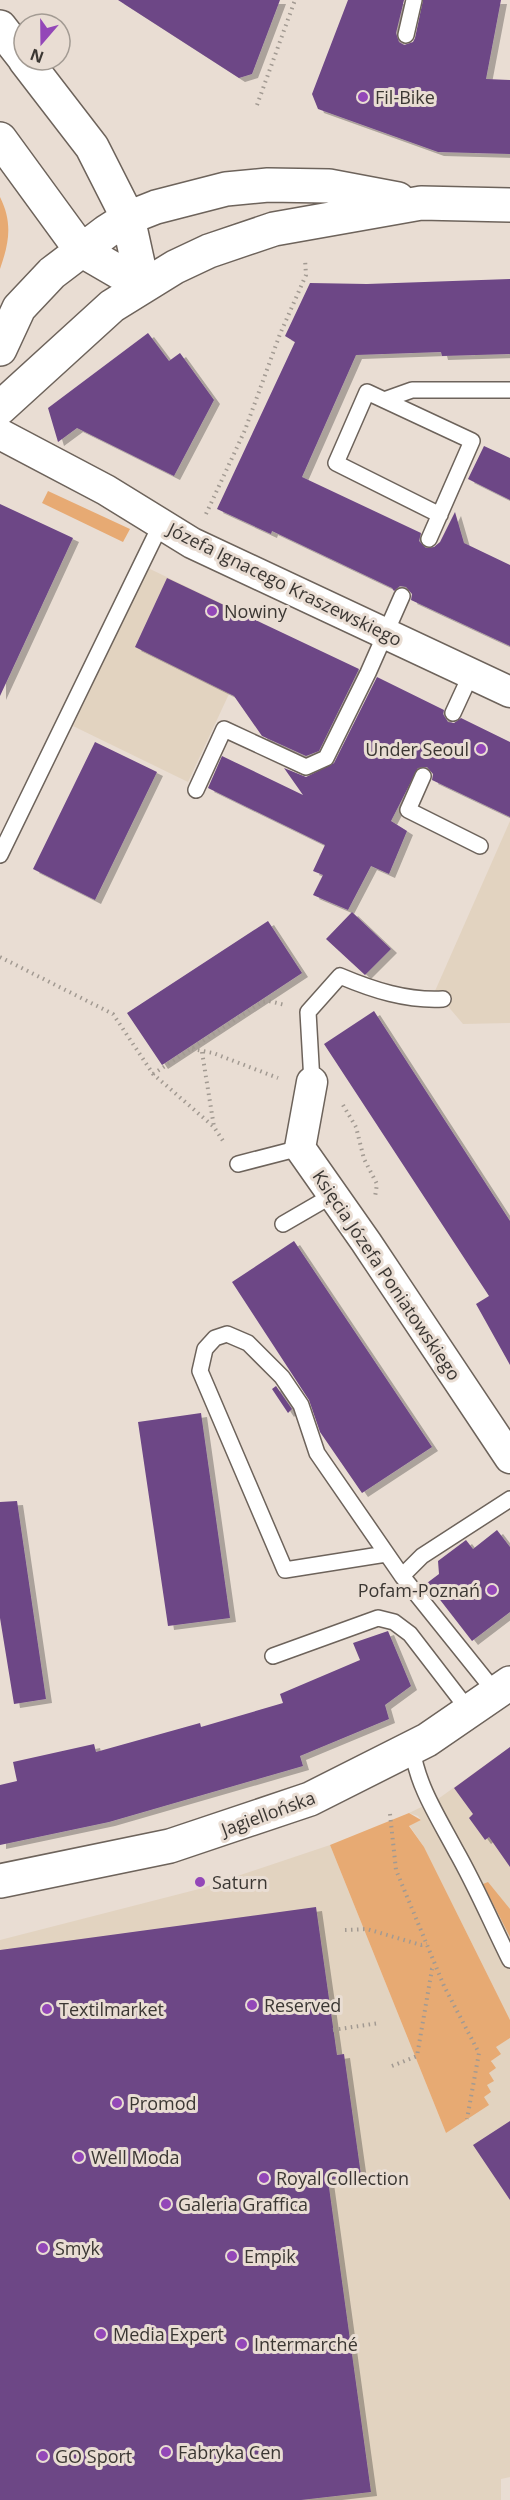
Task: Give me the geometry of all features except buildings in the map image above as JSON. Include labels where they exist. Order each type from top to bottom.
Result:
[{"type":"main road","points":[[0,27],[12,42]]},
{"type":"main road","points":[[35,72],[92,147],[105,233],[142,286]]},
{"type":"main road","points":[[0,139],[105,233],[142,286]]},
{"type":"main road","points":[[0,349],[20,308],[52,273],[105,233],[187,197],[226,189],[268,185],[329,186],[421,204]]},
{"type":"main road","points":[[0,408],[92,322],[142,286],[192,259],[243,238],[274,229],[421,204],[510,205]]},
{"type":"main road","name":"Jagiellońska","points":[[0,1881],[170,1846],[254,1820],[310,1799],[412,1749],[503,1688]]},
{"type":"street","name":"Józefa Ignacego Kraszewskiego","points":[[0,434],[106,490],[192,543],[510,692]]},
{"type":"street","points":[[300,1148],[312,1085]]},
{"type":"street","name":"Księcia Józefa Poniatowskiego","points":[[300,1148],[366,1242],[509,1456]]},
{"type":"lane","points":[[406,35],[414,0]]},
{"type":"lane","points":[[384,400],[412,390],[510,390]]},
{"type":"lane","points":[[429,539],[440,515],[472,441],[367,392],[336,463],[440,515]]},
{"type":"lane","points":[[0,855],[161,524]]},
{"type":"lane","points":[[195,790],[224,729],[306,767],[326,758],[402,596]]},
{"type":"lane","points":[[453,713],[471,674]]},
{"type":"lane","points":[[423,776],[408,810],[480,846]]},
{"type":"lane","points":[[312,1085],[308,1012],[340,976],[364,986],[401,996],[424,1000],[443,999]]},
{"type":"lane","points":[[238,1164],[300,1148]]},
{"type":"lane","points":[[283,1224],[333,1195]]},
{"type":"lane","points":[[386,1554],[285,1570],[200,1371],[205,1349],[215,1338],[227,1334],[248,1343],[282,1377],[301,1405],[317,1453],[386,1554],[402,1576],[503,1688]]},
{"type":"lane","points":[[402,1576],[422,1556],[510,1498]]},
{"type":"lane","points":[[273,1656],[378,1618],[394,1622],[410,1634],[470,1712]]},
{"type":"lane","points":[[412,1749],[415,1769],[435,1815],[456,1851],[510,1960]]},
{"type":"path","points":[[257,105],[295,0]]},
{"type":"path","points":[[192,543],[245,430],[280,334],[306,275],[304,252]]},
{"type":"path","points":[[0,957],[113,1014],[153,1074],[214,1127],[238,1164]]},
{"type":"path","points":[[153,1074],[262,1002],[269,1000],[308,1012]]},
{"type":"path","points":[[191,1049],[213,1053],[244,1067],[336,1093],[356,1126],[364,1159],[377,1184],[366,1242]]},
{"type":"path","points":[[202,1052],[214,1127]]},
{"type":"path","points":[[390,1815],[396,1870],[435,1966],[480,2053],[467,2119]]},
{"type":"path","points":[[345,1930],[367,1929],[421,1945],[427,1944]]},
{"type":"path","points":[[392,2066],[417,2056],[432,1969],[435,1966]]},
{"type":"path","points":[[333,2030],[379,2023]]},
{"type":"shaded area","points":[[0,197],[7,216],[8,233],[0,269]]},
{"type":"shaded area","points":[[48,491],[130,529],[123,542],[42,503]]},
{"type":"shaded area","points":[[148,568],[262,623],[188,782],[73,726]]},
{"type":"shaded area","points":[[510,821],[510,1023],[463,1024],[435,991]]},
{"type":"shaded area","points":[[510,1747],[510,2020],[424,1847],[409,1825],[421,1820],[418,1816],[409,1813],[438,1799]]},
{"type":"shaded area","points":[[409,1813],[421,1820],[409,1826],[424,1847],[510,2020],[510,2038],[496,2047],[501,2054],[491,2061],[496,2068],[489,2073],[494,2081],[487,2085],[491,2092],[484,2097],[489,2105],[446,2133],[330,1845]]},
{"type":"shaded area","name":"Galeria Graffica","points":[[330,1845],[446,2133],[484,2097],[495,2047],[510,2038],[510,2477],[501,2479],[501,2500],[0,2500],[0,1940],[199,1889]]},
{"type":"shaded area","points":[[488,1882],[510,1909],[510,1937],[483,1884]]},
{"type":"place","name":"Fil-Bike","points":[[363,97]]},
{"type":"place","name":"Nowiny","points":[[212,611]]},
{"type":"place","name":"Under Seoul","points":[[481,749]]},
{"type":"place","name":"Pofam-Poznań","points":[[492,1590]]},
{"type":"place","name":"Saturn","points":[[200,1882]]},
{"type":"place","name":"Reserved","points":[[252,2005]]},
{"type":"place","name":"Textilmarket","points":[[47,2009]]},
{"type":"place","name":"Promod","points":[[117,2103]]},
{"type":"place","name":"Well Moda","points":[[79,2157]]},
{"type":"place","name":"Royal Collection","points":[[264,2178]]},
{"type":"place","name":"Galeria Graffica","points":[[166,2204]]},
{"type":"place","name":"Smyk","points":[[43,2248]]},
{"type":"place","name":"Empik","points":[[232,2256]]},
{"type":"place","name":"Media Expert","points":[[101,2334]]},
{"type":"place","name":"Intermarché","points":[[242,2344]]},
{"type":"place","name":"Fabryka Cen","points":[[166,2452]]},
{"type":"place","name":"GO Sport","points":[[43,2456]]}]
